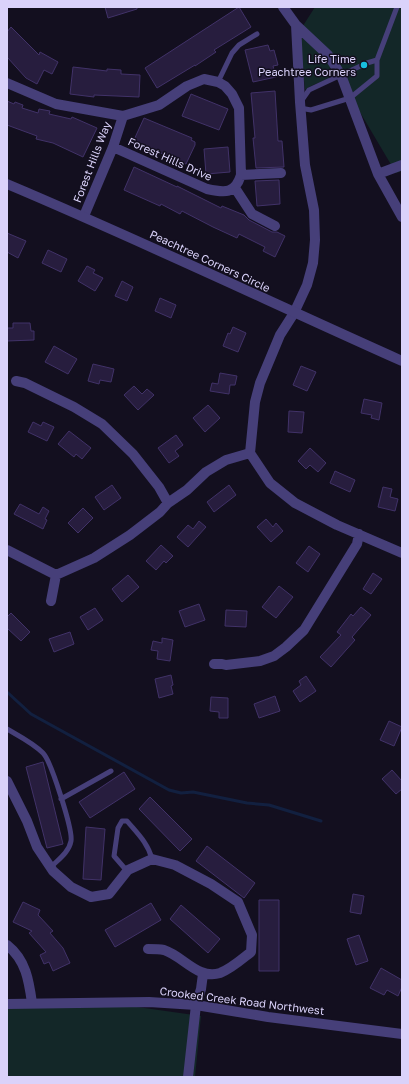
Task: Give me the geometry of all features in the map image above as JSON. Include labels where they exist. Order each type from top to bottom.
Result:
[{"type":"street","points":[[283,7],[296,25],[328,55],[341,75],[378,174],[402,217]]},
{"type":"street","points":[[296,25],[305,165],[314,210],[315,240],[313,263],[307,285],[294,313],[280,334],[260,383],[255,402],[250,453],[270,483],[296,503],[337,525],[402,553]]},
{"type":"street","points":[[7,83],[56,104],[123,116],[159,105],[187,86],[204,79],[218,82],[225,86],[232,94],[239,108],[242,174],[235,188],[252,214],[275,226]]},
{"type":"street","name":"Forest Hills Way","points":[[84,216],[113,147],[123,116]]},
{"type":"street","name":"Forest Hills Drive","points":[[113,147],[207,189],[221,192],[235,188]]},
{"type":"street","points":[[378,174],[402,165]]},
{"type":"street","points":[[242,174],[281,173]]},
{"type":"street","name":"Peachtree Corners Circle","points":[[7,184],[84,216],[294,313],[402,360]]},
{"type":"street","points":[[16,381],[25,383],[74,407],[102,424],[133,454],[159,487],[168,503]]},
{"type":"street","points":[[56,575],[94,558],[130,535],[160,512],[168,503],[187,490],[206,472],[226,460],[250,453]]},
{"type":"street","points":[[214,664],[222,664],[226,666],[260,661],[274,656],[286,647],[304,630],[357,544],[359,534]]},
{"type":"street","points":[[7,550],[56,575]]},
{"type":"street","points":[[51,601],[56,575]]},
{"type":"street","points":[[7,781],[27,821],[37,847],[51,867],[71,887],[91,897],[109,894],[126,871],[152,859],[175,865],[211,884],[238,902],[252,934],[251,952],[232,966],[219,973],[203,974],[183,960],[164,950],[148,949]]},
{"type":"street","points":[[7,945],[20,959],[25,969],[29,982],[32,1004]]},
{"type":"street","points":[[188,1077],[196,1005],[201,989],[203,974]]},
{"type":"street","name":"Crooked Creek Road Northwest","points":[[7,1004],[129,1001],[196,1005],[268,1017],[402,1034]]},
{"type":"lane","points":[[377,60],[309,90],[300,105],[310,110],[350,98],[377,76],[377,60],[397,7]]},
{"type":"lane","points":[[218,82],[232,53],[239,44],[257,34]]},
{"type":"lane","points":[[7,729],[44,754],[52,767],[70,827],[72,839],[68,850],[51,867]]},
{"type":"lane","points":[[61,799],[111,771]]},
{"type":"lane","points":[[126,871],[114,856],[118,828],[122,821],[127,821],[145,842],[149,848],[152,859]]},
{"type":"green space","name":"Life Time Peachtree Corners","points":[[315,7],[402,7],[402,171],[396,173],[351,97],[333,74],[327,79],[305,90],[299,32]]},
{"type":"green space","points":[[102,1002],[201,1016],[195,1077],[7,1077],[7,1007]]},
{"type":"building","points":[[105,7],[137,7],[137,9],[108,18]]},
{"type":"building","points":[[239,7],[251,27],[214,50],[216,52],[195,66],[157,88],[145,68]]},
{"type":"building","points":[[11,27],[39,55],[40,52],[58,62],[52,74],[44,70],[37,84],[26,78],[7,57],[7,32]]},
{"type":"building","points":[[268,45],[270,51],[274,50],[278,65],[273,66],[276,77],[253,82],[245,50]]},
{"type":"building","points":[[73,67],[107,71],[107,69],[121,70],[121,74],[140,75],[139,97],[94,95],[94,97],[70,94]]},
{"type":"building","points":[[275,91],[278,141],[282,141],[284,167],[256,168],[251,93]]},
{"type":"building","points":[[191,94],[228,109],[219,130],[182,116]]},
{"type":"building","points":[[7,101],[14,104],[15,102],[23,105],[22,108],[38,113],[39,109],[50,111],[49,114],[71,119],[72,117],[97,128],[83,157],[53,143],[36,139],[37,136],[7,125]]},
{"type":"building","points":[[144,118],[192,138],[191,140],[195,142],[195,145],[186,164],[133,142]]},
{"type":"building","points":[[228,147],[230,172],[206,174],[204,149]]},
{"type":"building","points":[[134,167],[221,208],[222,206],[244,215],[249,220],[272,232],[277,232],[285,236],[275,257],[263,251],[265,247],[239,234],[237,238],[182,211],[180,214],[161,204],[160,206],[124,190]]},
{"type":"building","points":[[279,180],[280,204],[257,206],[255,181]]},
{"type":"building","points":[[7,233],[26,241],[18,258],[7,252]]},
{"type":"building","points":[[48,250],[67,259],[61,272],[42,263]]},
{"type":"building","points":[[87,266],[95,270],[93,273],[103,278],[95,291],[78,281]]},
{"type":"building","points":[[122,281],[133,287],[127,301],[115,296]]},
{"type":"building","points":[[160,298],[176,305],[171,318],[155,311]]},
{"type":"building","points":[[13,323],[30,323],[31,331],[34,331],[34,340],[7,341],[7,328],[13,328]]},
{"type":"building","points":[[233,327],[246,333],[238,352],[223,346],[228,333],[230,334]]},
{"type":"building","points":[[54,346],[77,359],[68,374],[45,362]]},
{"type":"building","points":[[93,364],[114,369],[111,382],[100,380],[99,384],[88,381]]},
{"type":"building","points":[[301,366],[316,372],[307,391],[293,385]]},
{"type":"building","points":[[220,373],[237,376],[235,385],[230,385],[229,394],[210,391],[212,383],[218,384]]},
{"type":"building","points":[[134,386],[142,394],[147,389],[154,395],[138,410],[124,395]]},
{"type":"building","points":[[364,399],[382,403],[379,420],[371,418],[372,415],[361,413]]},
{"type":"building","points":[[208,405],[220,418],[205,432],[193,418]]},
{"type":"building","points":[[289,411],[304,412],[302,433],[288,432]]},
{"type":"building","points":[[33,422],[41,426],[43,422],[54,427],[47,441],[28,432]]},
{"type":"building","points":[[69,431],[91,448],[82,459],[76,454],[74,457],[58,444]]},
{"type":"building","points":[[176,435],[183,445],[175,451],[179,456],[169,463],[158,448]]},
{"type":"building","points":[[310,448],[326,463],[318,472],[310,465],[306,469],[298,461]]},
{"type":"building","points":[[335,471],[355,480],[350,492],[330,483]]},
{"type":"building","points":[[112,485],[121,498],[104,510],[95,497]]},
{"type":"building","points":[[229,485],[236,495],[214,512],[207,502]]},
{"type":"building","points":[[383,487],[392,489],[390,497],[398,499],[395,511],[378,507]]},
{"type":"building","points":[[20,504],[39,514],[43,507],[49,511],[45,519],[47,520],[43,529],[14,514]]},
{"type":"building","points":[[83,508],[93,518],[78,533],[68,523]]},
{"type":"building","points":[[266,519],[273,527],[276,523],[283,531],[271,542],[257,527]]},
{"type":"building","points":[[199,521],[206,527],[188,547],[177,537],[188,525],[193,529]]},
{"type":"building","points":[[161,545],[173,556],[166,563],[164,561],[156,570],[146,561]]},
{"type":"building","points":[[309,546],[320,554],[308,572],[296,563]]},
{"type":"building","points":[[373,573],[382,579],[371,594],[363,589]]},
{"type":"building","points":[[128,575],[139,587],[122,602],[112,589]]},
{"type":"building","points":[[279,586],[293,597],[276,618],[262,607]]},
{"type":"building","points":[[199,604],[205,620],[185,627],[179,611]]},
{"type":"building","points":[[361,607],[371,615],[352,637],[355,640],[331,667],[320,657],[341,635],[337,632],[351,614],[353,616]]},
{"type":"building","points":[[95,608],[103,620],[88,630],[80,617]]},
{"type":"building","points":[[226,610],[247,611],[246,627],[225,626]]},
{"type":"building","points":[[11,613],[30,632],[21,641],[7,628],[7,617]]},
{"type":"building","points":[[70,632],[74,644],[54,652],[49,639]]},
{"type":"building","points":[[162,638],[173,640],[170,661],[157,659],[158,651],[151,650],[153,641],[162,643]]},
{"type":"building","points":[[171,675],[173,694],[159,698],[155,679]]},
{"type":"building","points":[[306,676],[316,691],[300,702],[293,691],[301,685],[299,681]]},
{"type":"building","points":[[275,696],[280,711],[259,718],[254,704]]},
{"type":"building","points":[[211,697],[228,698],[228,718],[219,718],[219,712],[210,711]]},
{"type":"building","points":[[389,721],[402,727],[394,746],[380,740]]},
{"type":"building","points":[[43,762],[63,844],[47,848],[26,767]]},
{"type":"building","points":[[392,770],[402,781],[402,789],[396,794],[382,779]]},
{"type":"building","points":[[124,772],[135,789],[90,818],[79,802]]},
{"type":"building","points":[[150,797],[192,839],[180,851],[139,809]]},
{"type":"building","points":[[86,827],[105,829],[101,880],[83,879]]},
{"type":"building","points":[[207,846],[255,883],[244,898],[196,861]]},
{"type":"building","points":[[353,894],[364,896],[361,914],[350,912]]},
{"type":"building","points":[[259,900],[279,900],[279,971],[259,971]]},
{"type":"building","points":[[23,902],[40,910],[38,915],[53,931],[50,933],[63,948],[70,963],[53,971],[49,962],[44,964],[40,955],[46,952],[29,933],[32,931],[13,922]]},
{"type":"building","points":[[151,903],[161,920],[115,947],[105,930]]},
{"type":"building","points":[[181,905],[220,939],[208,953],[170,919]]},
{"type":"building","points":[[359,935],[368,961],[356,965],[347,939]]},
{"type":"building","points":[[381,968],[402,980],[402,987],[398,996],[387,990],[384,995],[370,988]]},
{"type":"waterway","points":[[7,692],[31,714],[169,790],[181,793],[193,792],[247,803],[269,805],[321,821]]},
{"type":"place","name":"Life Time Peachtree Corners","points":[[364,65]]}]
